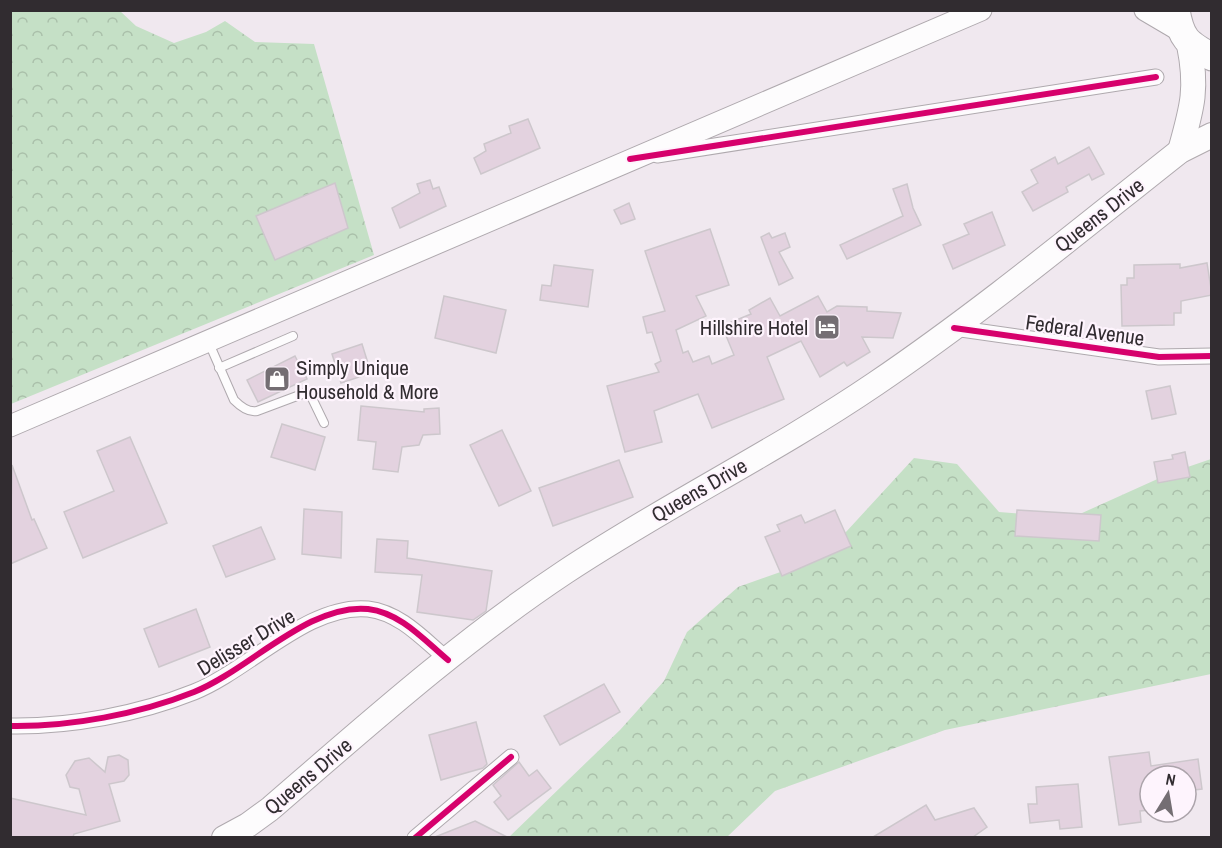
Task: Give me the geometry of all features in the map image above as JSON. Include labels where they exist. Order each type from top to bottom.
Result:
[{"type":"main road","points":[[10,426],[981,10]]},
{"type":"main road","points":[[1145,10],[1189,35],[1194,72],[1194,103],[1180,151]]},
{"type":"main road","name":"Queens Drive","points":[[224,837],[248,825],[270,809],[505,613],[566,571],[873,385],[954,328],[1180,151],[1212,135]]},
{"type":"street","points":[[630,159],[1156,77]]},
{"type":"street","name":"Federal Avenue","points":[[954,328],[1159,357],[1212,356]]},
{"type":"street","name":"Delisser Drive","points":[[10,726],[104,716],[178,698],[231,674],[295,631],[335,611],[366,609],[382,612],[402,621],[448,660]]},
{"type":"street","points":[[415,837],[511,757]]},
{"type":"lane","points":[[219,368],[293,336]]},
{"type":"lane","points":[[208,343],[234,400],[245,409],[257,411],[305,393],[310,394],[324,423]]},
{"type":"green space","points":[[11,11],[120,11],[136,26],[174,43],[206,32],[225,21],[255,42],[314,44],[374,255],[11,404]]},
{"type":"green space","points":[[914,458],[957,464],[999,512],[1071,518],[1173,472],[1211,459],[1211,674],[945,730],[775,791],[727,837],[508,838],[620,730],[664,681],[687,632],[738,587],[823,557]]},
{"type":"building","points":[[528,119],[540,148],[481,174],[474,158],[486,151],[484,144],[511,133],[509,126]]},
{"type":"building","points":[[1089,147],[1104,174],[1092,180],[1089,174],[1066,187],[1068,192],[1033,211],[1022,192],[1038,183],[1031,170],[1055,157],[1058,164]]},
{"type":"building","points":[[430,180],[433,189],[439,187],[446,206],[400,228],[392,208],[420,193],[417,184]]},
{"type":"building","points":[[335,183],[348,228],[275,260],[256,216]]},
{"type":"building","points":[[907,184],[913,208],[921,225],[847,259],[840,245],[903,216],[893,189]]},
{"type":"building","points":[[629,203],[635,219],[621,224],[614,210]]},
{"type":"building","points":[[992,212],[1005,245],[953,269],[943,245],[969,234],[964,224]]},
{"type":"building","points":[[710,229],[729,285],[696,296],[706,316],[676,330],[683,353],[688,351],[693,362],[709,356],[712,364],[734,355],[722,326],[751,314],[749,310],[770,298],[780,316],[818,296],[827,312],[837,306],[867,307],[867,311],[901,313],[893,338],[862,337],[870,352],[847,366],[844,362],[820,377],[801,341],[767,357],[784,399],[712,428],[698,394],[654,411],[662,442],[625,452],[607,386],[659,372],[655,364],[661,361],[652,332],[647,333],[643,317],[665,311],[645,251]]},
{"type":"building","points":[[769,233],[772,238],[785,233],[790,247],[779,252],[793,278],[779,285],[761,237]]},
{"type":"building","points":[[1207,263],[1212,295],[1181,301],[1181,313],[1174,313],[1174,325],[1122,326],[1121,285],[1127,285],[1127,278],[1134,278],[1134,265],[1180,264],[1180,268]]},
{"type":"building","points":[[554,265],[593,270],[588,307],[540,300],[542,285],[551,286]]},
{"type":"building","points":[[444,296],[506,310],[496,353],[435,338]]},
{"type":"building","points":[[362,344],[371,373],[341,383],[332,354]]},
{"type":"building","name":"Simply Unique Household & More","points":[[295,356],[307,379],[258,402],[247,380]]},
{"type":"building","points":[[1170,386],[1176,414],[1152,419],[1146,391]]},
{"type":"building","points":[[361,406],[424,412],[424,409],[439,408],[440,434],[423,435],[419,445],[402,447],[398,472],[373,469],[376,442],[358,440]]},
{"type":"building","points":[[282,424],[325,437],[315,470],[271,457]]},
{"type":"building","points":[[502,430],[531,491],[499,506],[470,445]]},
{"type":"building","points":[[130,437],[167,523],[83,558],[64,512],[114,491],[97,451]]},
{"type":"building","points":[[1185,452],[1190,477],[1158,483],[1154,462],[1173,459],[1172,455]]},
{"type":"building","points":[[619,460],[633,497],[553,526],[539,488]]},
{"type":"building","points":[[12,465],[32,520],[34,519],[47,548],[10,564]]},
{"type":"building","points":[[304,509],[342,512],[341,558],[302,554]]},
{"type":"building","points":[[835,510],[851,546],[782,576],[765,537],[780,531],[777,525],[801,515],[805,523]]},
{"type":"building","points":[[1017,510],[1101,515],[1099,541],[1015,536]]},
{"type":"building","points":[[261,527],[275,559],[226,577],[213,546]]},
{"type":"building","points":[[377,539],[408,541],[407,558],[492,571],[486,611],[473,620],[417,612],[422,575],[375,572]]},
{"type":"building","points":[[196,609],[210,647],[159,667],[144,629]]},
{"type":"building","points":[[604,684],[620,712],[560,745],[544,716]]},
{"type":"building","points":[[476,722],[487,764],[483,768],[441,780],[429,735]]},
{"type":"building","points":[[1149,752],[1151,764],[1138,764],[1138,822],[1119,825],[1109,757]]},
{"type":"building","points":[[119,755],[128,760],[129,775],[124,781],[109,784],[120,821],[74,834],[73,837],[10,837],[10,798],[86,815],[79,789],[70,787],[66,775],[75,761],[89,758],[105,772],[108,757]]},
{"type":"building","points":[[1198,759],[1202,789],[1198,790],[1198,764],[1164,764]]},
{"type":"building","points":[[519,762],[529,776],[537,770],[551,788],[508,820],[494,802],[501,796],[493,785]]},
{"type":"building","points":[[1078,784],[1082,827],[1060,829],[1059,820],[1030,823],[1028,804],[1037,804],[1036,787]]},
{"type":"building","points":[[926,805],[935,820],[974,808],[987,827],[973,837],[873,837]]},
{"type":"building","points":[[475,821],[507,837],[435,837]]},
{"type":"cycle path","points":[[630,159],[1156,77]]},
{"type":"cycle path","points":[[954,328],[1159,357],[1212,356]]},
{"type":"cycle path","points":[[10,726],[33,726],[104,718],[173,700],[215,682],[302,627],[324,616],[346,610],[368,609],[391,616],[411,628],[448,660]]},
{"type":"cycle path","points":[[415,838],[511,757]]},
{"type":"place","name":"Hillshire Hotel","points":[[827,327]]},
{"type":"place","name":"Simply Unique Household & More","points":[[277,379]]}]
